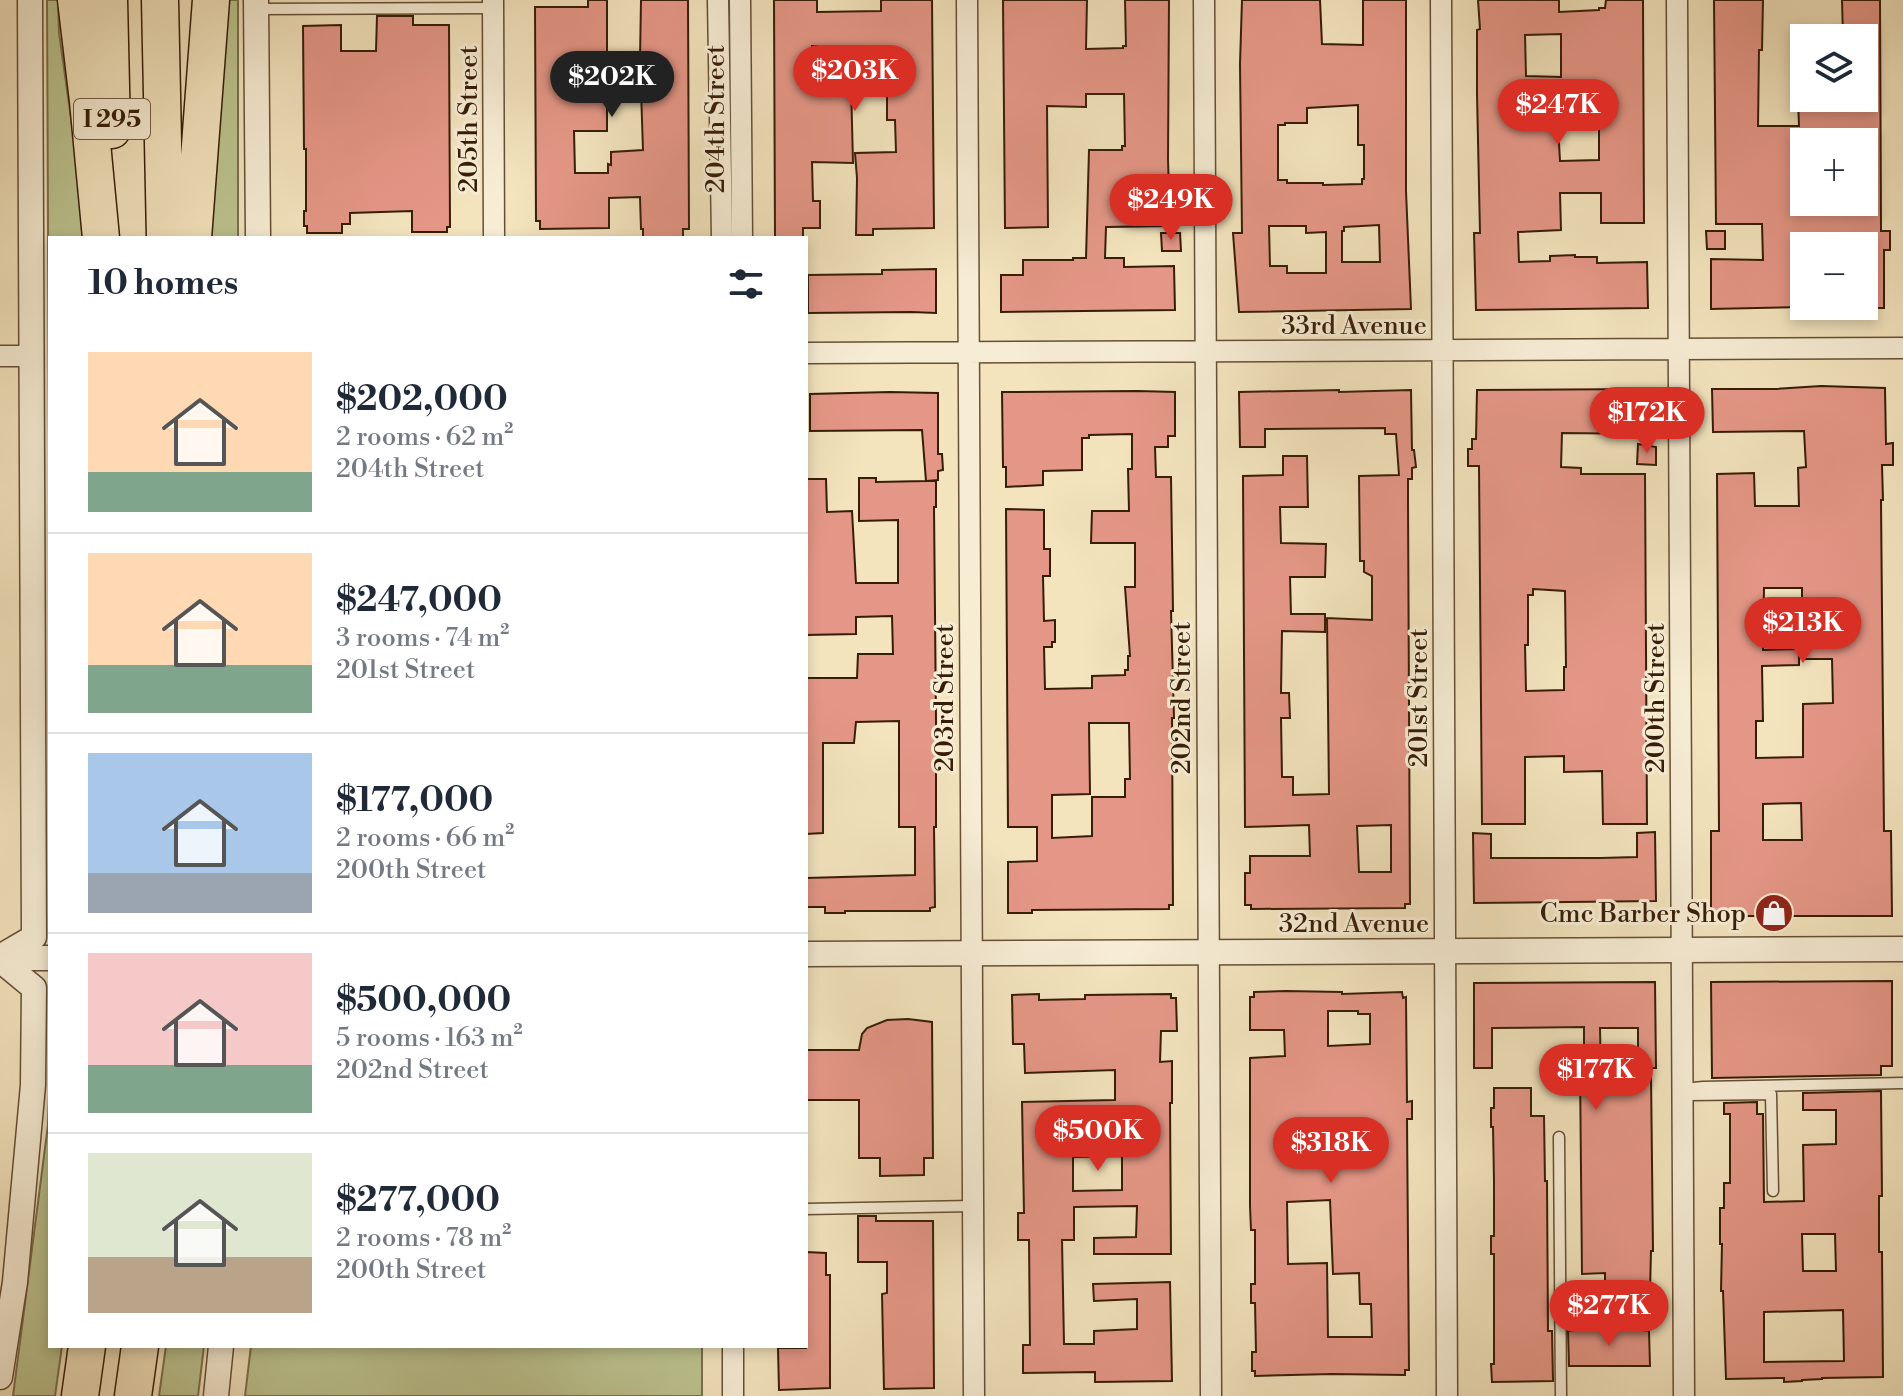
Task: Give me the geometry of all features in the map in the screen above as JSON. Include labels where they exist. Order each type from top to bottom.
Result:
[{"type":"highway","points":[[76,0],[101,236]]},
{"type":"highway","name":"I 295","points":[[109,0],[114,236]]},
{"type":"highway","name":"I 295","points":[[160,0],[165,236]]},
{"type":"highway","points":[[193,236],[211,0]]},
{"type":"highway","points":[[80,1396],[87,1348]]},
{"type":"highway","points":[[133,1396],[140,1348]]},
{"type":"street","points":[[0,959],[34,937],[30,0]]},
{"type":"street","name":"204th Street","points":[[718,0],[722,236]]},
{"type":"street","name":"204th Street","points":[[740,0],[742,236]]},
{"type":"street","name":"203rd Street","points":[[967,0],[974,1396]]},
{"type":"street","name":"202nd Street","points":[[1204,0],[1211,1396]]},
{"type":"street","name":"201st Street","points":[[1441,0],[1447,1396]]},
{"type":"street","name":"200th Street","points":[[1677,0],[1684,1396]]},
{"type":"street","points":[[256,4],[258,236]]},
{"type":"street","name":"205th Street","points":[[493,4],[494,236]]},
{"type":"street","name":"33rd Avenue","points":[[808,353],[1903,348]]},
{"type":"street","points":[[0,356],[32,356]]},
{"type":"street","name":"32nd Avenue","points":[[808,954],[1903,949]]},
{"type":"street","points":[[0,959],[48,958]]},
{"type":"street","points":[[0,959],[34,988],[33,1085],[15,1282],[0,1377]]},
{"type":"street","points":[[216,1396],[221,1348]]},
{"type":"street","points":[[733,1348],[733,1396]]},
{"type":"lane","points":[[256,4],[493,4]]},
{"type":"lane","points":[[1683,1093],[1703,1087],[1903,1083]]},
{"type":"lane","points":[[1683,1093],[1771,1094],[1773,1191]]},
{"type":"lane","points":[[1559,1137],[1561,1396]]},
{"type":"lane","points":[[808,1209],[973,1206]]},
{"type":"green space","points":[[47,0],[58,0],[59,33],[84,236],[48,236]]},
{"type":"green space","points":[[223,0],[238,0],[238,236],[207,236]]},
{"type":"green space","points":[[48,1125],[48,1348],[62,1348],[55,1396],[13,1396]]},
{"type":"green space","points":[[166,1348],[204,1348],[198,1396],[159,1396]]},
{"type":"green space","points":[[251,1348],[702,1348],[702,1396],[245,1396]]},
{"type":"building","points":[[588,0],[607,0],[607,131],[574,131],[575,173],[608,173],[611,152],[643,150],[641,0],[688,0],[689,229],[683,229],[683,236],[643,236],[640,197],[609,198],[609,228],[540,229],[540,221],[536,221],[535,7],[588,7]]},
{"type":"building","points":[[774,0],[817,0],[817,12],[881,11],[881,0],[932,0],[934,228],[873,229],[873,235],[856,235],[855,153],[896,152],[895,120],[887,120],[887,94],[854,95],[855,46],[812,46],[812,84],[851,84],[853,163],[812,162],[813,201],[820,201],[820,228],[803,228],[803,236],[775,236]]},
{"type":"building","points":[[1003,0],[1087,0],[1086,49],[1126,46],[1125,0],[1169,0],[1170,226],[1106,227],[1105,258],[1124,258],[1124,267],[1174,266],[1175,310],[1001,312],[1001,275],[1023,275],[1023,260],[1086,258],[1089,150],[1122,150],[1125,146],[1124,94],[1086,94],[1086,107],[1047,106],[1048,227],[1005,228]]},
{"type":"building","points":[[1242,0],[1320,0],[1322,44],[1363,45],[1363,0],[1406,0],[1406,191],[1411,309],[1239,312],[1233,233],[1242,233]],"holes":[[[1358,105],[1358,145],[1364,145],[1362,184],[1323,185],[1278,180],[1278,125],[1307,123],[1307,108]],[[1379,225],[1380,262],[1342,262],[1344,227]],[[1269,226],[1306,226],[1306,233],[1326,232],[1326,273],[1287,273],[1287,266],[1270,266]]]},
{"type":"building","points":[[1478,0],[1559,0],[1559,12],[1599,10],[1605,8],[1606,0],[1643,0],[1644,223],[1601,223],[1601,193],[1560,193],[1561,230],[1518,232],[1519,262],[1550,261],[1550,256],[1575,255],[1597,257],[1597,263],[1647,262],[1648,308],[1476,310],[1474,233],[1480,233],[1477,30],[1480,29]],"holes":[[[1561,34],[1561,77],[1526,76],[1525,35]],[[1558,125],[1599,125],[1599,160],[1560,161]]]},
{"type":"building","points":[[1714,0],[1763,0],[1758,126],[1799,126],[1798,112],[1878,112],[1878,24],[1843,24],[1842,0],[1880,0],[1881,231],[1890,231],[1890,250],[1884,250],[1884,308],[1878,308],[1878,232],[1790,232],[1790,307],[1711,309],[1711,259],[1763,260],[1762,224],[1716,224]]},
{"type":"building","points":[[377,16],[413,16],[413,25],[449,25],[450,227],[447,227],[447,232],[412,232],[412,211],[350,213],[350,224],[342,224],[342,233],[307,233],[307,226],[304,226],[303,26],[341,25],[341,51],[376,51]]},
{"type":"building","points":[[1706,231],[1725,231],[1725,249],[1707,249]]},
{"type":"building","points":[[1161,233],[1180,233],[1181,251],[1162,251]]},
{"type":"building","points":[[936,269],[936,313],[808,313],[808,275],[882,274],[882,270]]},
{"type":"building","points":[[1821,386],[1885,388],[1886,444],[1893,443],[1893,465],[1882,465],[1881,500],[1884,831],[1891,831],[1892,916],[1711,916],[1711,831],[1719,831],[1717,474],[1754,473],[1755,506],[1799,506],[1798,468],[1806,467],[1804,431],[1713,432],[1712,389]],"holes":[[[1764,588],[1802,588],[1802,659],[1832,659],[1833,703],[1803,704],[1803,757],[1756,758],[1756,721],[1763,721],[1762,666],[1799,665],[1799,649],[1763,650]],[[1801,803],[1802,840],[1763,840],[1763,804]]]},
{"type":"building","points":[[1648,389],[1649,434],[1562,433],[1561,467],[1581,468],[1581,474],[1645,474],[1647,824],[1603,824],[1602,771],[1564,772],[1564,756],[1525,757],[1525,824],[1482,824],[1479,466],[1468,466],[1468,449],[1472,449],[1472,439],[1476,439],[1477,390]],"holes":[[[1533,589],[1565,591],[1564,690],[1526,691],[1528,595],[1533,595]]]},
{"type":"building","points":[[1411,390],[1412,450],[1416,467],[1412,468],[1412,479],[1408,479],[1410,904],[1405,904],[1405,908],[1251,909],[1251,905],[1245,905],[1245,873],[1250,873],[1250,856],[1310,856],[1309,825],[1245,827],[1243,476],[1283,475],[1283,456],[1307,456],[1308,507],[1280,507],[1281,543],[1326,544],[1325,577],[1290,577],[1291,614],[1325,614],[1325,632],[1282,631],[1281,693],[1289,693],[1290,718],[1281,718],[1282,777],[1293,777],[1293,795],[1329,794],[1327,618],[1372,620],[1372,576],[1364,572],[1364,561],[1360,561],[1359,476],[1399,475],[1396,434],[1385,434],[1385,428],[1265,429],[1265,447],[1240,447],[1239,392]],"holes":[[[1391,825],[1391,872],[1359,872],[1357,826]]]},
{"type":"building","points":[[1002,392],[1175,392],[1175,436],[1168,436],[1168,447],[1155,447],[1156,477],[1171,477],[1174,718],[1173,905],[1169,905],[1169,909],[1032,910],[1032,913],[1008,913],[1008,862],[1037,861],[1037,827],[1008,827],[1006,509],[1044,510],[1044,549],[1050,549],[1050,576],[1043,576],[1044,621],[1055,620],[1055,642],[1052,642],[1052,647],[1044,647],[1045,689],[1092,688],[1092,676],[1125,675],[1130,656],[1125,587],[1135,587],[1135,543],[1091,543],[1092,511],[1129,511],[1128,469],[1132,469],[1132,434],[1089,435],[1089,438],[1082,438],[1082,470],[1043,471],[1043,485],[1006,487]],"holes":[[[1089,723],[1129,723],[1130,779],[1125,779],[1125,797],[1092,797],[1092,836],[1052,838],[1052,795],[1090,794]]]},
{"type":"building","points":[[938,393],[938,454],[942,454],[943,470],[938,471],[938,480],[927,481],[936,481],[935,907],[930,911],[825,913],[825,907],[808,907],[808,878],[915,875],[915,827],[899,827],[899,721],[856,722],[854,743],[823,743],[823,833],[808,834],[808,678],[857,678],[858,654],[893,654],[892,616],[856,617],[856,634],[808,635],[808,479],[826,479],[827,512],[852,511],[856,583],[898,583],[898,520],[859,521],[859,478],[876,478],[876,482],[926,481],[922,430],[810,431],[810,394]]},
{"type":"building","points":[[1638,444],[1656,447],[1656,465],[1637,464]]},
{"type":"building","points":[[1655,832],[1656,901],[1474,903],[1473,833],[1491,834],[1491,858],[1600,858],[1637,857],[1637,833]]},
{"type":"building","points":[[1892,981],[1892,1066],[1881,1066],[1881,1075],[1712,1078],[1711,982]]},
{"type":"building","points":[[1655,982],[1656,1068],[1638,1068],[1638,1028],[1600,1028],[1601,1075],[1651,1074],[1653,1251],[1650,1291],[1605,1291],[1605,1273],[1582,1274],[1580,1068],[1584,1068],[1584,1027],[1492,1028],[1492,1068],[1474,1068],[1474,983]]},
{"type":"building","points":[[1254,992],[1402,992],[1403,998],[1406,997],[1407,1102],[1412,1101],[1412,1119],[1407,1119],[1409,1370],[1405,1370],[1405,1375],[1255,1376],[1255,1371],[1252,1371],[1252,1352],[1256,1352],[1255,1303],[1251,1303],[1251,1284],[1255,1284],[1255,1230],[1251,1230],[1250,1206],[1250,1058],[1285,1056],[1284,1030],[1250,1030],[1250,997],[1254,997]],"holes":[[[1328,1011],[1370,1014],[1370,1044],[1328,1046]],[[1330,1200],[1333,1274],[1359,1273],[1360,1304],[1371,1304],[1372,1337],[1328,1337],[1327,1263],[1288,1264],[1287,1202]]]},
{"type":"building","points":[[1039,994],[1039,1000],[1085,999],[1085,995],[1171,994],[1171,998],[1176,998],[1177,1031],[1161,1031],[1160,1062],[1172,1061],[1171,1254],[1094,1254],[1094,1238],[1136,1237],[1137,1206],[1074,1207],[1074,1240],[1062,1240],[1064,1344],[1094,1344],[1094,1331],[1137,1329],[1137,1299],[1094,1301],[1093,1284],[1170,1282],[1172,1381],[1095,1382],[1095,1372],[1023,1373],[1023,1345],[1030,1345],[1029,1240],[1018,1240],[1018,1213],[1024,1213],[1022,1102],[1115,1100],[1115,1070],[1025,1073],[1024,1044],[1013,1044],[1012,995]],"holes":[[[1122,1156],[1122,1190],[1073,1191],[1073,1157]]]},
{"type":"building","points":[[887,1020],[932,1022],[933,1158],[924,1158],[924,1175],[880,1176],[880,1158],[859,1158],[859,1100],[808,1100],[808,1050],[859,1050],[862,1034],[867,1028]]},
{"type":"building","points":[[1494,1088],[1531,1088],[1531,1116],[1544,1116],[1548,1331],[1552,1331],[1553,1381],[1492,1382],[1494,1254],[1491,1254],[1491,1236],[1494,1236],[1494,1181],[1491,1108],[1494,1108]]},
{"type":"building","points":[[1881,1091],[1879,1252],[1882,1252],[1883,1377],[1784,1382],[1784,1378],[1726,1379],[1720,1208],[1724,1208],[1724,1183],[1730,1183],[1730,1114],[1724,1114],[1724,1103],[1757,1102],[1757,1114],[1763,1114],[1764,1202],[1804,1201],[1803,1145],[1836,1144],[1836,1110],[1803,1110],[1803,1093]],"holes":[[[1802,1234],[1835,1234],[1836,1271],[1803,1271]],[[1843,1310],[1844,1361],[1764,1362],[1764,1312]]]},
{"type":"building","points":[[858,1216],[876,1216],[876,1221],[933,1221],[934,1388],[884,1389],[882,1294],[887,1293],[887,1262],[858,1262]]},
{"type":"building","points":[[808,1252],[826,1253],[826,1275],[830,1275],[830,1388],[779,1390],[778,1348],[808,1348]]},
{"type":"building","points":[[1568,1331],[1649,1331],[1650,1366],[1569,1366]]},
{"type":"place","name":"Cmc Barber Shop","points":[[1774,913]]}]
